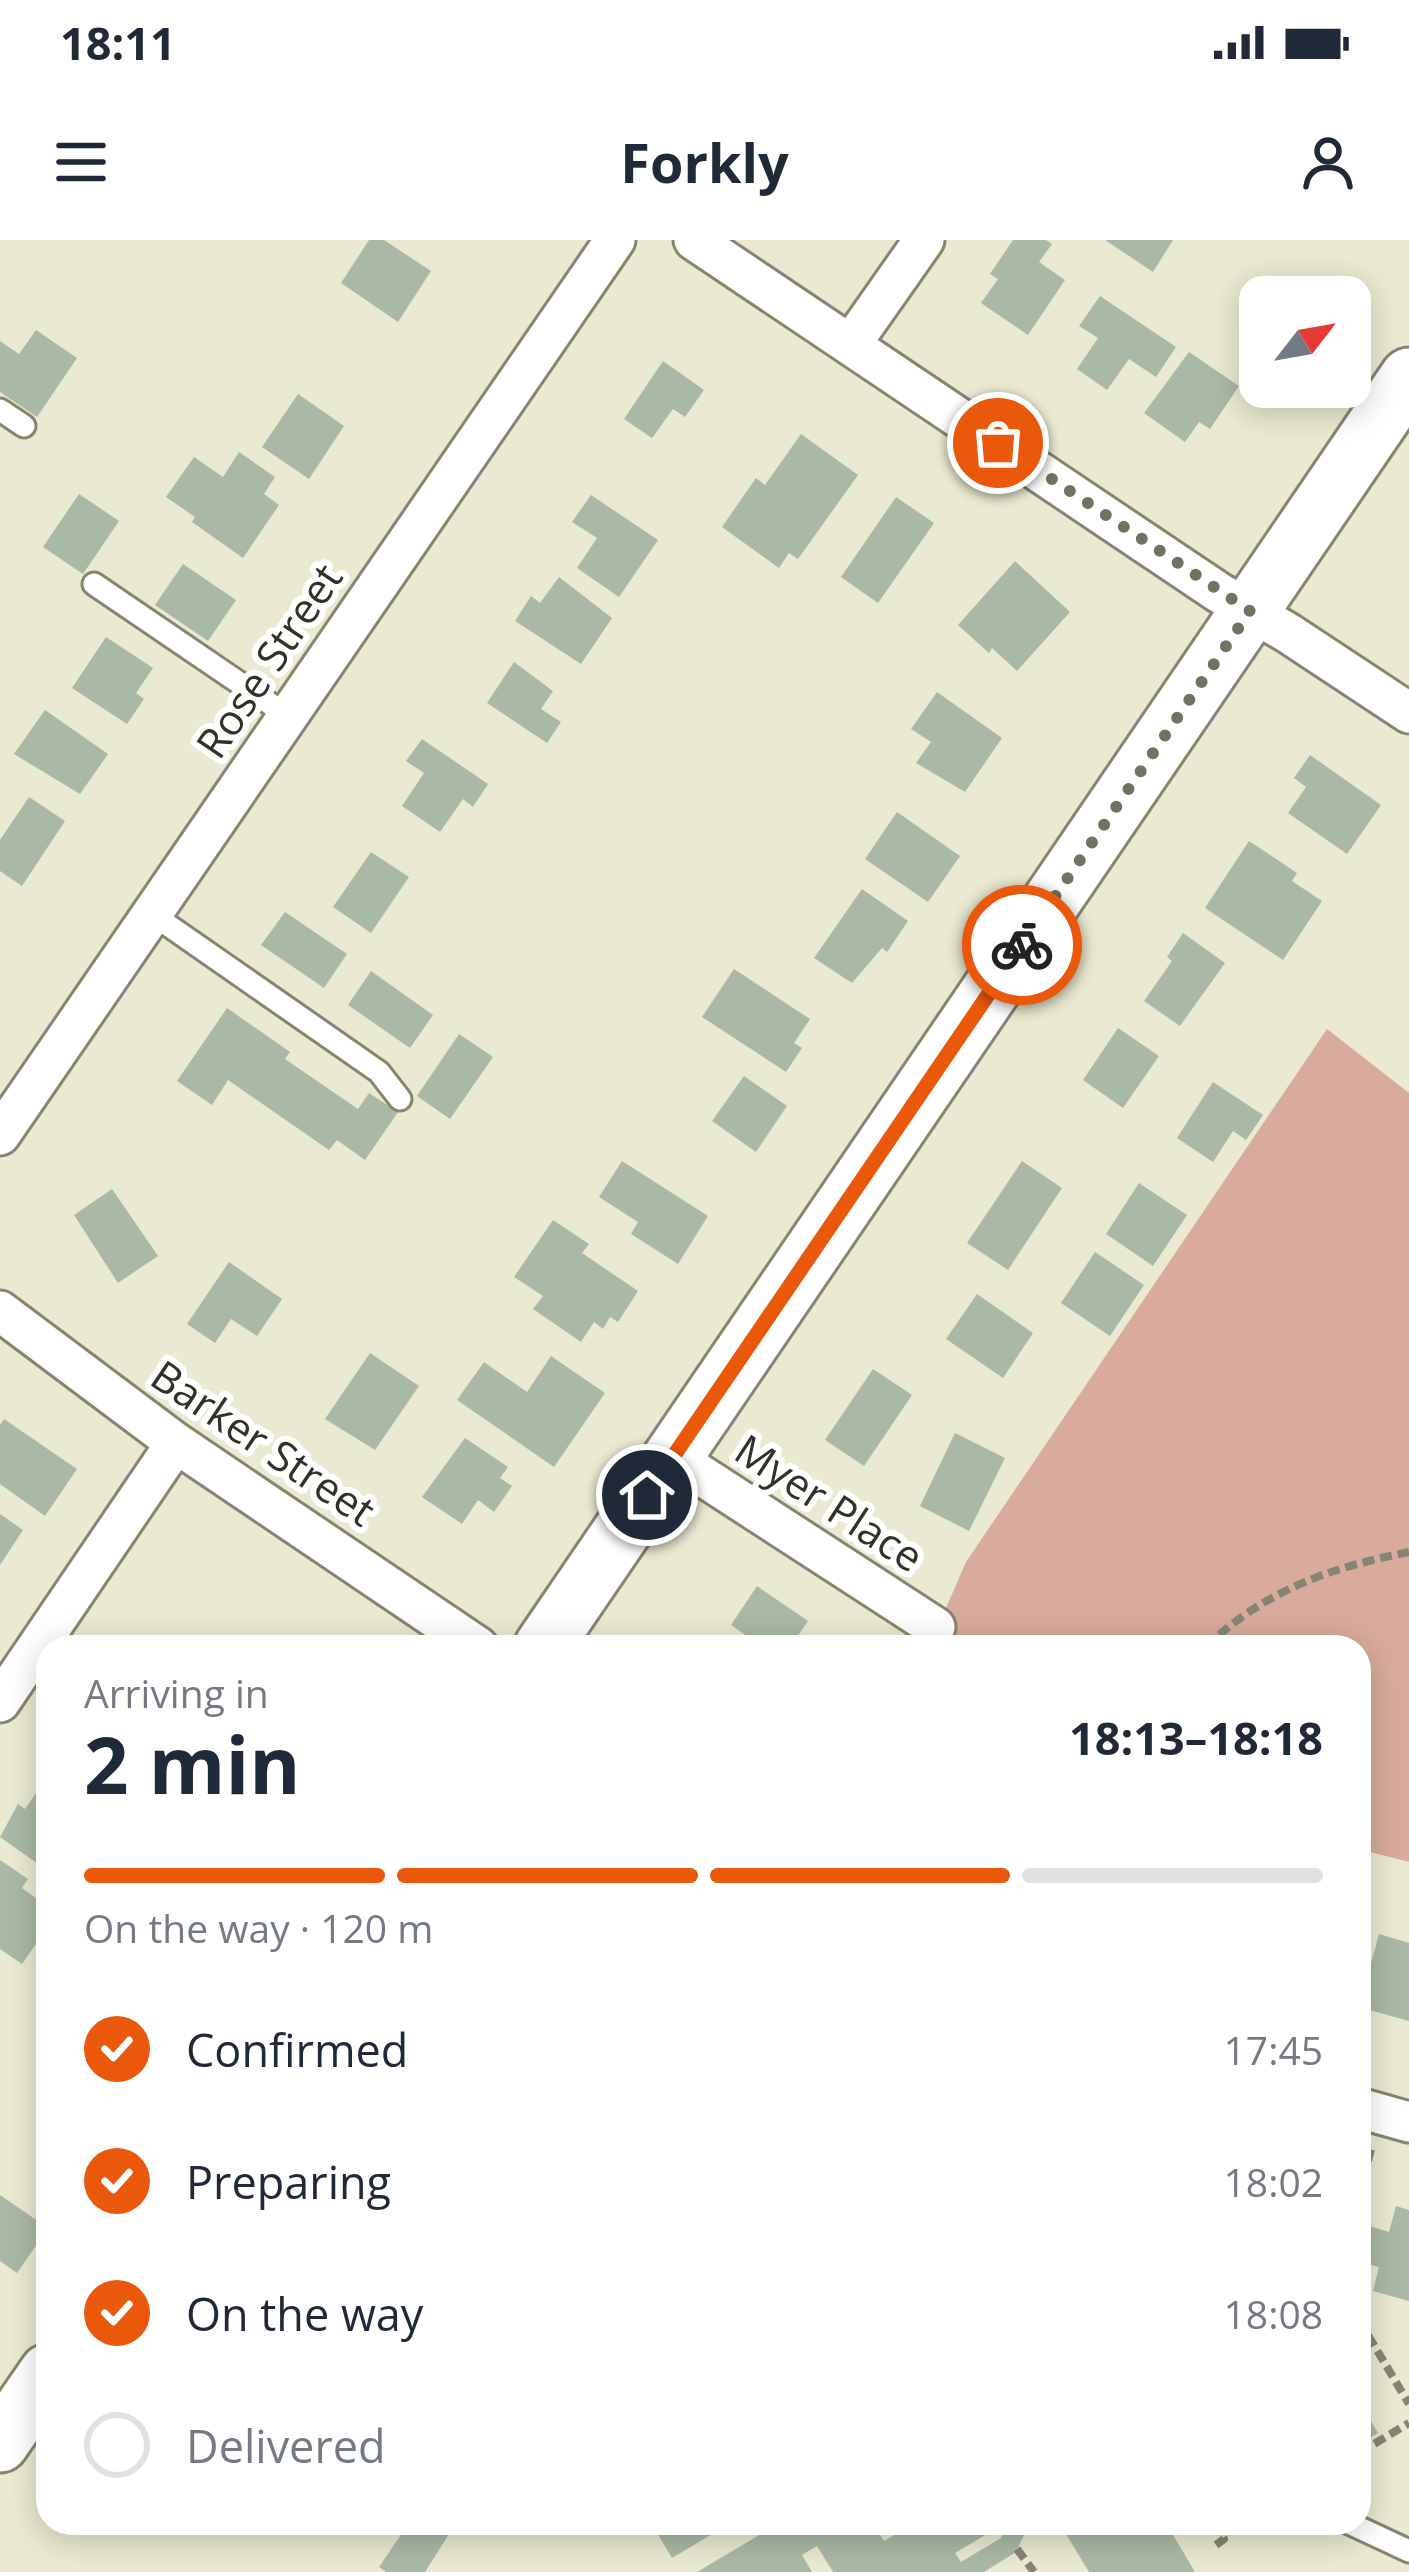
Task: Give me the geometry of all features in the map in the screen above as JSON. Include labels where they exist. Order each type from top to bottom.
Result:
[{"type":"street","name":"Rose Street","points":[[0,1136],[615,240]]},
{"type":"street","points":[[694,240],[1409,713]]},
{"type":"street","points":[[851,344],[925,240]]},
{"type":"street","points":[[551,1635],[1409,377]]},
{"type":"street","name":"Barker Street","points":[[0,1311],[176,1443],[460,1635]]},
{"type":"street","points":[[46,1635],[176,1443]]},
{"type":"street","name":"Myer Place","points":[[674,1457],[935,1627]]},
{"type":"street","points":[[0,1702],[36,1649]]},
{"type":"street","points":[[0,2443],[36,2390]]},
{"type":"lane","points":[[0,410],[24,426]]},
{"type":"lane","points":[[94,584],[288,716]]},
{"type":"lane","points":[[152,914],[380,1072],[400,1099]]},
{"type":"lane","points":[[1371,2534],[1409,2552]]},
{"type":"path","points":[[1219,1635],[1287,1588],[1329,1571],[1409,1552]]},
{"type":"path","points":[[1371,2149],[1382,2115]]},
{"type":"path","points":[[1371,2340],[1409,2404]]},
{"type":"path","points":[[1371,2446],[1409,2423]]},
{"type":"path","points":[[1216,2545],[1224,2539],[1221,2535]]},
{"type":"path","points":[[1017,2549],[1034,2572]]},
{"type":"shaded area","points":[[1327,1029],[1409,1093],[1409,1862],[1371,1852],[1371,1635],[934,1635],[966,1562]]},
{"type":"building","points":[[369,240],[384,240],[431,271],[398,322],[341,283]]},
{"type":"building","points":[[1013,240],[1052,244],[1039,262],[1065,280],[1028,335],[981,303],[998,279],[990,274]]},
{"type":"building","points":[[1105,240],[1173,240],[1153,272]]},
{"type":"building","points":[[1100,296],[1176,347],[1156,377],[1129,359],[1107,390],[1077,369],[1098,338],[1079,326]]},
{"type":"building","points":[[36,330],[77,358],[37,417],[0,392],[0,341],[19,354]]},
{"type":"building","points":[[1189,352],[1239,386],[1210,429],[1199,422],[1185,442],[1144,413]]},
{"type":"building","points":[[663,361],[704,390],[685,417],[673,409],[652,438],[624,419]]},
{"type":"building","points":[[298,394],[344,426],[309,479],[262,447]]},
{"type":"building","points":[[801,434],[858,475],[798,559],[789,553],[779,568],[722,527],[756,478],[765,485]]},
{"type":"building","points":[[239,452],[275,477],[264,494],[279,505],[243,558],[166,497],[194,457],[223,477]]},
{"type":"building","points":[[79,494],[119,521],[83,574],[43,547]]},
{"type":"building","points":[[591,495],[658,540],[619,597],[577,568],[597,538],[572,522]]},
{"type":"building","points":[[896,497],[934,523],[878,603],[841,577]]},
{"type":"building","points":[[1015,561],[1070,612],[1017,671],[958,625]]},
{"type":"building","points":[[183,564],[236,600],[208,641],[155,605]]},
{"type":"building","points":[[559,577],[612,618],[581,664],[515,621],[531,596],[540,603]]},
{"type":"building","points":[[106,637],[153,668],[136,693],[144,699],[127,724],[72,688]]},
{"type":"building","points":[[514,662],[553,691],[541,709],[561,722],[547,743],[487,703]]},
{"type":"building","points":[[937,692],[1002,738],[965,792],[916,763],[931,742],[911,729]]},
{"type":"building","points":[[45,710],[108,754],[80,794],[14,754]]},
{"type":"building","points":[[422,739],[488,784],[473,807],[463,799],[440,832],[402,806],[424,773],[406,761]]},
{"type":"building","points":[[1310,755],[1381,805],[1347,854],[1288,813],[1306,787],[1294,778]]},
{"type":"building","points":[[29,797],[65,821],[22,886],[0,871],[0,840]]},
{"type":"building","points":[[897,812],[960,856],[928,902],[865,859]]},
{"type":"building","points":[[1249,841],[1297,873],[1292,881],[1322,901],[1283,960],[1205,908]]},
{"type":"building","points":[[371,852],[409,877],[371,933],[333,907]]},
{"type":"building","points":[[862,889],[908,921],[887,952],[882,948],[852,983],[814,958]]},
{"type":"building","points":[[285,912],[347,954],[324,988],[261,945]]},
{"type":"building","points":[[1183,933],[1225,963],[1180,1026],[1144,1001],[1172,961],[1167,957]]},
{"type":"building","points":[[734,969],[810,1019],[794,1043],[802,1048],[786,1072],[702,1017]]},
{"type":"building","points":[[371,971],[433,1015],[410,1048],[348,1005]]},
{"type":"building","points":[[227,1008],[290,1052],[285,1059],[358,1109],[369,1093],[398,1112],[365,1160],[337,1140],[329,1150],[228,1080],[212,1105],[177,1081]]},
{"type":"building","points":[[1118,1028],[1159,1056],[1123,1108],[1083,1080]]},
{"type":"building","points":[[459,1034],[493,1057],[450,1119],[417,1096]]},
{"type":"building","points":[[744,1076],[787,1106],[756,1152],[712,1121]]},
{"type":"building","points":[[1213,1082],[1263,1115],[1246,1140],[1233,1131],[1213,1162],[1177,1138]]},
{"type":"building","points":[[622,1161],[708,1216],[678,1264],[631,1234],[638,1222],[599,1197]]},
{"type":"building","points":[[1022,1161],[1062,1188],[1008,1270],[967,1243]]},
{"type":"building","points":[[1139,1183],[1187,1215],[1153,1266],[1106,1234]]},
{"type":"building","points":[[112,1189],[158,1256],[118,1283],[74,1215]]},
{"type":"building","points":[[553,1220],[589,1244],[582,1253],[638,1291],[618,1322],[610,1317],[603,1329],[594,1322],[581,1342],[533,1309],[543,1296],[514,1277]]},
{"type":"building","points":[[1095,1252],[1144,1285],[1110,1336],[1061,1303]]},
{"type":"building","points":[[229,1262],[282,1299],[257,1336],[231,1319],[215,1343],[187,1324]]},
{"type":"building","points":[[977,1294],[1033,1333],[1003,1378],[946,1339]]},
{"type":"building","points":[[370,1353],[419,1386],[375,1450],[325,1419]]},
{"type":"building","points":[[551,1356],[605,1393],[554,1467],[457,1400],[484,1362],[527,1392]]},
{"type":"building","points":[[873,1369],[912,1395],[864,1466],[825,1440]]},
{"type":"building","points":[[4,1419],[77,1469],[45,1516],[0,1484],[0,1425]]},
{"type":"building","points":[[955,1433],[1005,1458],[969,1531],[920,1506]]},
{"type":"building","points":[[465,1438],[508,1467],[500,1478],[512,1486],[494,1512],[478,1500],[462,1524],[422,1497]]},
{"type":"building","points":[[0,1514],[23,1530],[0,1565]]},
{"type":"building","points":[[757,1586],[808,1621],[798,1635],[746,1635],[731,1625]]},
{"type":"building","points":[[36,1793],[36,1862],[0,1837],[18,1804],[25,1809]]},
{"type":"building","points":[[0,1860],[28,1879],[22,1888],[36,1898],[36,1944],[22,1964],[0,1949]]},
{"type":"building","points":[[1379,1934],[1409,1943],[1409,2021],[1371,2010],[1371,1963]]},
{"type":"building","points":[[0,2195],[36,2220],[36,2245],[17,2273],[0,2261]]},
{"type":"building","points":[[1396,2206],[1409,2210],[1409,2301],[1373,2291],[1379,2267],[1371,2265],[1371,2227],[1389,2232]]},
{"type":"building","points":[[401,2535],[448,2535],[425,2572],[386,2572],[379,2567]]},
{"type":"building","points":[[658,2535],[711,2535],[672,2558]]},
{"type":"building","points":[[759,2535],[880,2535],[884,2541],[894,2535],[985,2535],[955,2553],[961,2562],[1002,2535],[1024,2535],[1016,2552],[984,2572],[833,2572],[817,2546],[802,2555],[812,2572],[697,2572]]},
{"type":"building","points":[[1067,2535],[1173,2535],[1195,2572],[1089,2572]]},
{"type":"way so far","points":[[998,443],[1250,611],[1022,945]]},
{"type":"route","points":[[647,1495],[1022,945]]}]
